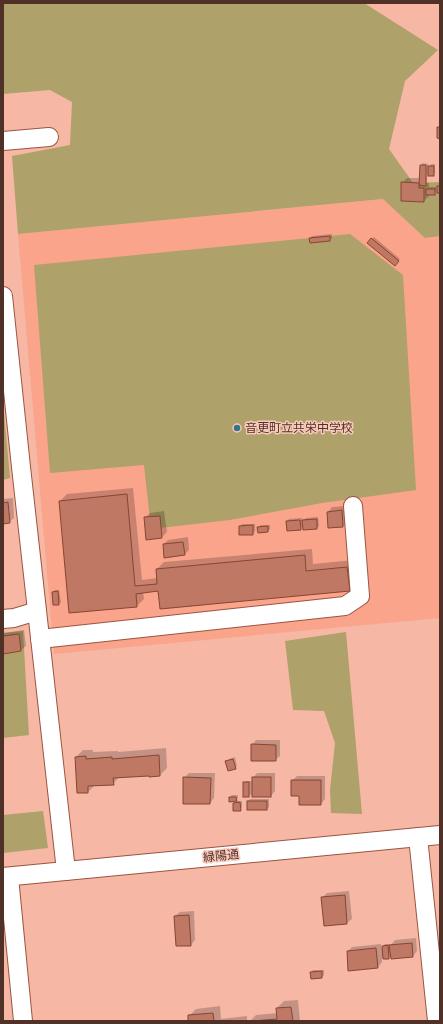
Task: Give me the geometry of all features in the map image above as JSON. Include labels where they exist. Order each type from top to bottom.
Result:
[{"type":"street","points":[[3,141],[49,137]]},
{"type":"street","points":[[3,296],[66,871]]},
{"type":"street","points":[[40,639],[345,606],[360,596],[353,506]]},
{"type":"street","points":[[3,619],[14,618],[37,612]]},
{"type":"street","name":"緑陽通","points":[[6,877],[440,835]]},
{"type":"street","points":[[418,837],[437,1021]]},
{"type":"street","points":[[6,877],[23,1021]]},
{"type":"shaded area","points":[[3,3],[364,3],[438,50],[405,81],[389,149],[413,183],[440,182],[440,236],[425,238],[383,199],[18,234],[12,156],[70,145],[72,102],[50,90],[3,94]]},
{"type":"shaded area","name":"音更町立共栄中学校","points":[[384,199],[425,238],[440,236],[440,618],[54,654],[18,234]]},
{"type":"shaded area","points":[[350,234],[403,275],[416,490],[322,503],[230,520],[151,529],[144,465],[50,473],[34,265]]},
{"type":"shaded area","points":[[3,402],[10,478],[3,480]]},
{"type":"shaded area","points":[[23,631],[29,735],[3,738],[3,633]]},
{"type":"shaded area","points":[[346,632],[362,814],[331,813],[330,790],[335,743],[324,711],[293,710],[285,641]]},
{"type":"shaded area","points":[[43,811],[48,848],[3,853],[3,815]]},
{"type":"building","points":[[437,127],[440,127],[440,139],[437,138]]},
{"type":"building","points":[[420,165],[426,165],[426,186],[419,185]]},
{"type":"building","points":[[428,166],[434,166],[434,176],[428,176]]},
{"type":"building","points":[[401,182],[419,183],[419,188],[424,188],[424,202],[401,201]]},
{"type":"building","points":[[437,186],[440,186],[440,193],[437,193]]},
{"type":"building","points":[[426,189],[435,189],[435,195],[426,195]]},
{"type":"building","points":[[330,236],[330,241],[310,243],[309,238]]},
{"type":"building","points":[[371,238],[399,261],[395,266],[367,243]]},
{"type":"building","points":[[127,494],[135,586],[157,584],[156,569],[305,555],[306,571],[347,567],[350,591],[160,609],[158,591],[136,594],[137,607],[69,613],[59,501]]},
{"type":"building","points":[[8,502],[10,523],[3,524],[3,503]]},
{"type":"building","points":[[342,510],[343,527],[328,528],[327,512]]},
{"type":"building","points":[[160,516],[162,538],[146,540],[144,517]]},
{"type":"building","points":[[317,519],[317,529],[303,530],[302,520]]},
{"type":"building","points":[[300,520],[301,530],[287,531],[286,521]]},
{"type":"building","points":[[253,525],[253,535],[239,535],[239,526]]},
{"type":"building","points":[[268,526],[268,532],[258,533],[257,527]]},
{"type":"building","points":[[183,542],[185,555],[164,558],[163,544]]},
{"type":"building","points":[[58,591],[59,605],[53,605],[52,592]]},
{"type":"building","points":[[19,634],[21,651],[3,654],[3,636]]},
{"type":"building","points":[[251,744],[276,745],[276,761],[251,761]]},
{"type":"building","points":[[159,755],[160,776],[113,778],[114,785],[88,786],[88,793],[77,793],[75,757],[86,756],[86,759],[112,757],[112,759]]},
{"type":"building","points":[[233,759],[236,769],[228,771],[225,761]]},
{"type":"building","points":[[183,777],[211,778],[210,804],[183,804]]},
{"type":"building","points":[[252,777],[271,777],[271,797],[252,797]]},
{"type":"building","points":[[291,780],[321,780],[321,805],[299,805],[299,796],[291,796]]},
{"type":"building","points":[[243,782],[249,782],[249,797],[243,797]]},
{"type":"building","points":[[229,797],[236,797],[237,801],[229,802]]},
{"type":"building","points":[[247,801],[267,801],[267,810],[247,810]]},
{"type":"building","points":[[240,802],[241,811],[233,811],[233,803]]},
{"type":"building","points":[[345,895],[347,924],[324,926],[321,897]]},
{"type":"building","points":[[189,915],[191,946],[176,946],[174,916]]},
{"type":"building","points":[[412,943],[413,957],[391,959],[389,945]]},
{"type":"building","points":[[388,945],[389,959],[383,959],[382,946]]},
{"type":"building","points":[[376,948],[378,968],[348,971],[347,951]]},
{"type":"building","points":[[322,971],[322,978],[311,979],[310,972]]},
{"type":"building","points":[[291,1007],[293,1021],[253,1021],[277,1019],[276,1008]]},
{"type":"building","points":[[213,1013],[214,1021],[188,1021],[188,1015]]},
{"type":"place","name":"音更町立共栄中学校","points":[[237,428]]}]
